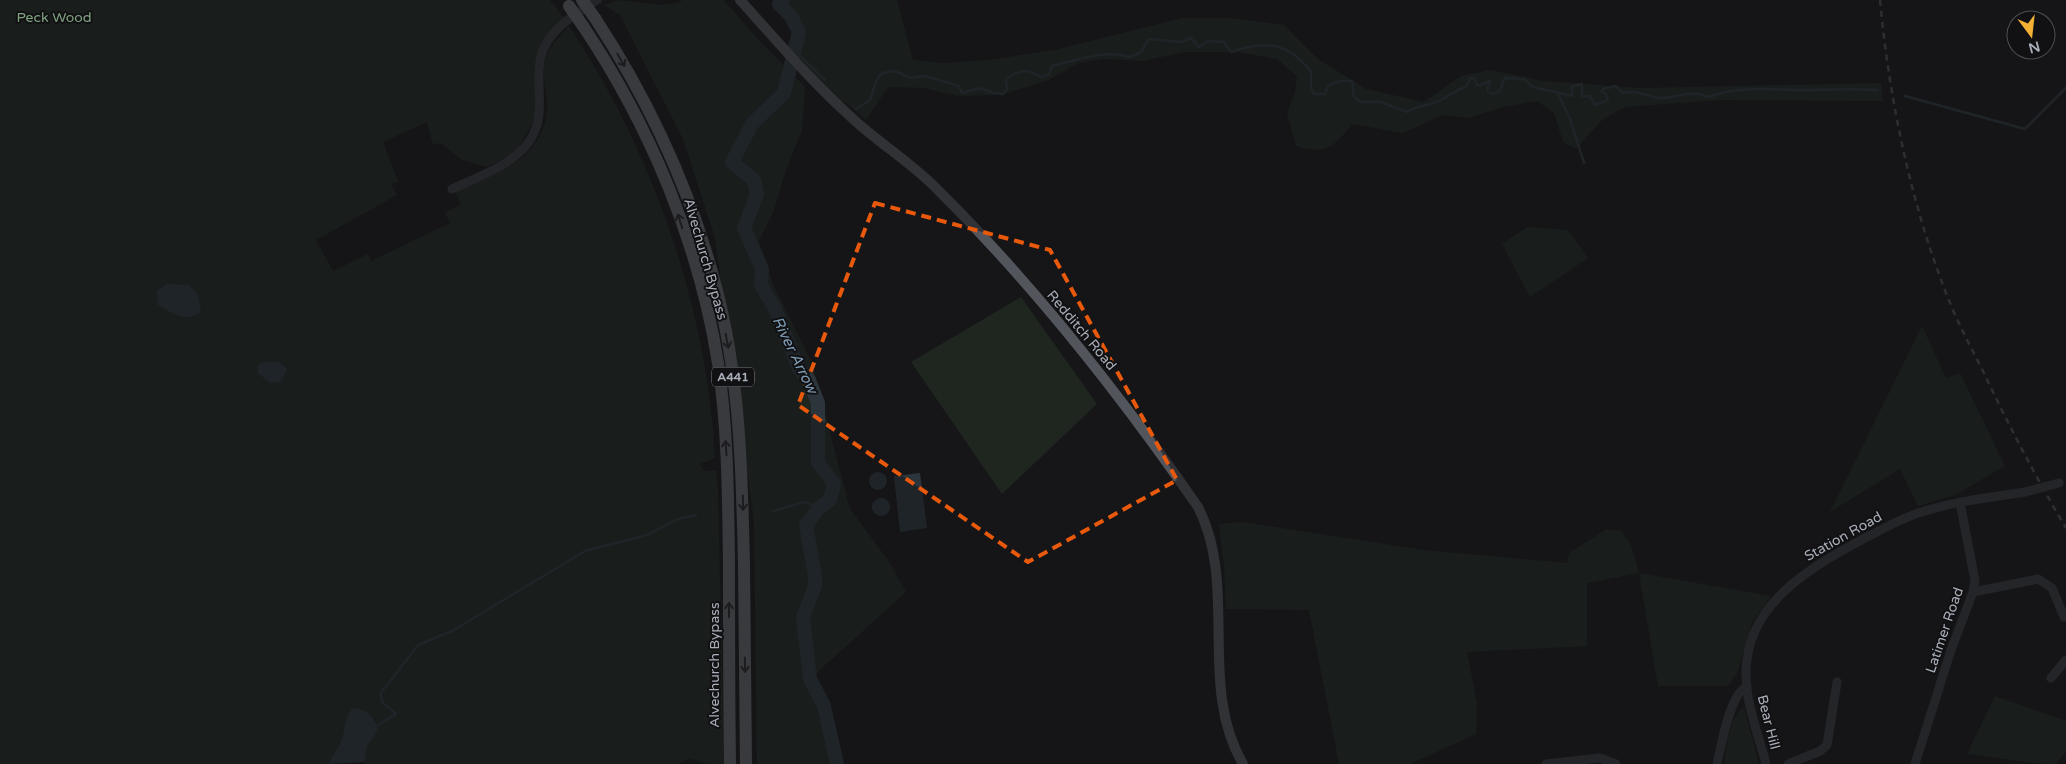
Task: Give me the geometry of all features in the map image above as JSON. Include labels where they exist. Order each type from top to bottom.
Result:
[{"type":"highway","name":"Alvechurch Bypass","points":[[582,0],[595,18],[648,107],[686,193],[716,284],[730,360],[742,469],[746,764]]},
{"type":"highway","name":"Alvechurch Bypass","points":[[567,3],[583,26],[636,115],[672,196],[700,283],[718,363],[728,478],[730,764]]},
{"type":"main road","name":"Redditch Road","points":[[740,0],[804,74],[854,120],[920,172],[997,252],[1106,380],[1198,507],[1208,526],[1214,553],[1221,682],[1225,716],[1230,735],[1242,764]]},
{"type":"street","points":[[452,190],[500,167],[512,159],[529,142],[538,124],[540,114],[538,75],[543,52],[553,34],[565,21],[596,0]]},
{"type":"street","name":"Station Road","points":[[1746,687],[1748,652],[1753,637],[1769,610],[1794,582],[1823,561],[1900,520],[1936,507],[2025,492],[2062,482]]},
{"type":"street","name":"Latimer Road","points":[[1915,764],[1950,650],[1973,592],[1975,581],[1960,502]]},
{"type":"street","points":[[1973,592],[2038,579],[2052,588],[2064,617]]},
{"type":"street","points":[[2051,678],[2066,660]]},
{"type":"street","points":[[1791,762],[1820,751],[1827,744],[1838,682]]},
{"type":"street","points":[[1717,764],[1734,702],[1739,690],[1746,687]]},
{"type":"street","name":"Bear Hill","points":[[1746,687],[1766,764]]},
{"type":"street","points":[[1546,764],[1608,759],[1616,764]]},
{"type":"highlighted area","points":[[875,203],[1050,250],[1177,480],[1028,562],[798,405]]},
{"type":"green space","name":"Peck Wood","points":[[0,0],[550,0],[564,18],[542,46],[534,73],[537,97],[535,119],[515,153],[487,167],[462,160],[441,143],[433,145],[427,122],[383,142],[398,181],[391,184],[397,195],[316,240],[333,271],[368,254],[371,261],[450,223],[445,213],[461,204],[455,192],[509,166],[523,157],[534,145],[542,131],[547,115],[544,75],[545,61],[552,46],[569,26],[599,75],[626,126],[650,178],[687,288],[701,344],[710,401],[715,458],[700,464],[704,471],[716,470],[718,490],[724,764],[704,763],[690,759],[679,764],[364,764],[366,748],[379,729],[374,719],[346,719],[342,740],[328,764],[0,764]]},
{"type":"green space","points":[[620,0],[662,5],[677,3],[683,0],[724,0],[752,33],[805,87],[802,130],[785,173],[774,210],[759,241],[772,282],[811,361],[850,509],[888,560],[906,592],[811,678],[824,706],[837,764],[757,764],[754,521],[715,238],[683,139],[620,15],[604,5]]},
{"type":"green space","points":[[783,0],[897,0],[913,60],[944,63],[988,60],[1054,50],[1183,18],[1231,18],[1284,25],[1318,59],[1366,89],[1424,102],[1461,76],[1491,70],[1544,81],[1640,88],[1881,83],[1883,101],[1720,100],[1625,107],[1603,119],[1576,149],[1563,142],[1554,113],[1537,101],[1503,107],[1468,118],[1443,115],[1403,133],[1352,124],[1334,143],[1328,147],[1315,150],[1296,146],[1287,113],[1295,93],[1297,76],[1277,59],[1238,52],[1185,52],[1142,61],[1103,59],[1078,63],[1049,80],[1000,95],[959,96],[923,88],[888,87],[866,120],[846,103],[838,100],[809,70],[795,51],[797,30],[793,20],[779,4]]},
{"type":"green space","points":[[1527,227],[1568,230],[1588,258],[1530,297],[1502,244]]},
{"type":"green space","points":[[1021,297],[1097,404],[1002,494],[911,362]]},
{"type":"green space","points":[[1922,326],[1946,378],[1960,373],[2005,466],[1955,495],[1918,506],[1900,469],[1830,512]]},
{"type":"green space","points":[[1242,522],[1424,550],[1567,563],[1569,553],[1607,529],[1621,531],[1631,545],[1639,573],[1587,583],[1587,646],[1467,652],[1477,704],[1476,734],[1410,764],[1339,764],[1309,610],[1226,609],[1224,566],[1219,524]]},
{"type":"green space","points":[[1639,573],[1771,596],[1752,623],[1737,673],[1728,686],[1658,686]]},
{"type":"green space","points":[[1995,696],[2066,721],[2066,751],[2056,764],[2023,762],[1967,754]]},
{"type":"green space","points":[[1744,707],[1759,764],[1724,764],[1732,725]]},
{"type":"shaded area","points":[[167,284],[189,285],[198,294],[201,312],[184,317],[158,305],[157,291]]},
{"type":"shaded area","points":[[264,362],[279,362],[287,369],[281,382],[270,383],[258,373],[258,365]]},
{"type":"shaded area","points":[[874,472],[882,472],[887,477],[885,488],[874,490],[869,485],[869,477]]},
{"type":"shaded area","points":[[920,473],[927,528],[900,532],[894,476]]},
{"type":"shaded area","points":[[877,498],[885,498],[890,503],[888,514],[877,516],[872,511],[872,503]]},
{"type":"shaded area","points":[[352,708],[365,711],[374,720],[379,729],[366,748],[365,762],[328,764],[342,740],[346,719]]},
{"type":"waterway","name":"River Arrow","points":[[783,0],[779,4],[791,16],[799,32],[784,93],[752,124],[732,162],[754,180],[757,194],[744,228],[762,269],[761,285],[775,309],[799,369],[809,380],[818,403],[818,462],[834,484],[830,500],[819,508],[806,525],[815,586],[803,617],[810,679],[824,706],[837,764]]},
{"type":"waterway","points":[[856,109],[870,100],[876,81],[882,73],[895,71],[910,78],[925,76],[959,86],[962,93],[979,88],[1003,94],[1007,89],[1006,79],[1019,72],[1028,71],[1041,77],[1049,74],[1052,66],[1081,58],[1110,54],[1130,57],[1141,52],[1149,39],[1181,42],[1191,38],[1199,47],[1208,41],[1224,42],[1231,52],[1265,45],[1285,49],[1303,62],[1311,72],[1311,88],[1314,94],[1325,94],[1328,86],[1339,81],[1352,81],[1354,97],[1361,102],[1381,102],[1407,112],[1437,102],[1466,87],[1470,78],[1474,78],[1478,86],[1490,81],[1487,91],[1492,94],[1499,92],[1505,78],[1524,79],[1533,87],[1572,96],[1572,86],[1582,84],[1582,96],[1590,96],[1595,105],[1608,100],[1606,94],[1602,92],[1603,89],[1616,86],[1622,93],[1633,92],[1660,98],[1690,94],[1709,97],[1720,93],[1756,89],[1878,90]]},
{"type":"waterway","points":[[795,51],[825,80]]},
{"type":"waterway","points":[[1905,96],[2025,129],[2066,88]]},
{"type":"waterway","points":[[1558,94],[1570,119],[1584,163]]},
{"type":"waterway","points":[[773,511],[805,502],[819,508]]},
{"type":"waterway","points":[[377,726],[396,714],[383,703],[380,694],[418,645],[452,631],[585,551],[647,535],[678,519],[696,515]]},
{"type":"railway","points":[[1880,0],[1889,72],[1902,145],[1910,181],[1931,251],[1965,337],[2043,489],[2066,528]]}]
